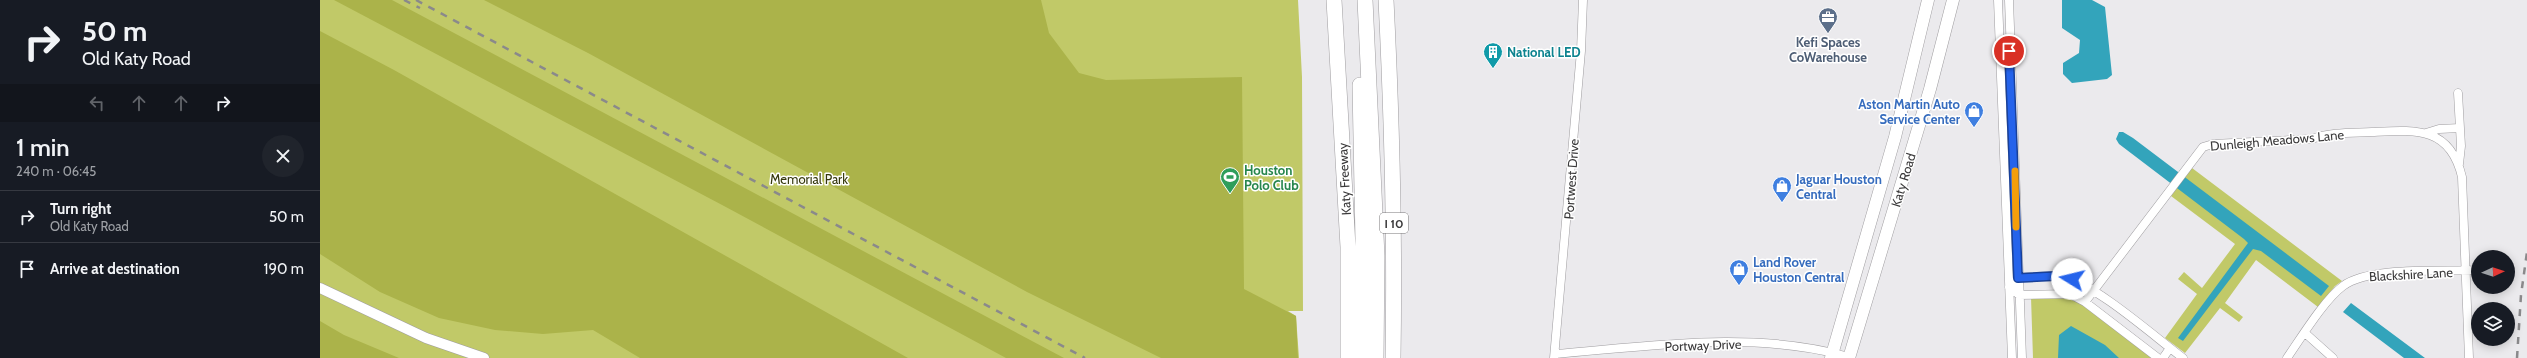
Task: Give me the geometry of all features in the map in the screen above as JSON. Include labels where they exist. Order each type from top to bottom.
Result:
[{"type":"highway","name":"Katy Freeway","points":[[1334,0],[1348,247],[1348,358]]},
{"type":"highway","points":[[1355,0],[1362,155],[1362,358]]},
{"type":"highway","points":[[1365,0],[1378,256],[1376,358]]},
{"type":"highway","name":"I 10","points":[[1386,0],[1395,250],[1393,358]]},
{"type":"highway","points":[[1388,40],[1396,0]]},
{"type":"main road","name":"Katy Road","points":[[1832,355],[1895,137],[1928,0]]},
{"type":"main road","name":"Katy Road","points":[[1849,358],[1930,89],[1953,0]]},
{"type":"street","name":"Portwest Drive","points":[[1555,356],[1581,51],[1583,0]]},
{"type":"street","points":[[1998,0],[2012,358]]},
{"type":"street","points":[[2009,0],[2012,120],[2022,358]]},
{"type":"street","points":[[2458,93],[2460,128],[2459,165],[2462,177],[2469,358]]},
{"type":"street","points":[[2002,120],[2012,120]]},
{"type":"street","name":"Dunleigh Meadows Lane","points":[[2426,133],[2439,129],[2460,128]]},
{"type":"street","name":"Dunleigh Meadows Lane","points":[[2085,302],[2185,168],[2203,147],[2213,144],[2312,139],[2327,134],[2412,130],[2426,133],[2447,145],[2459,165]]},
{"type":"street","name":"Blackshire Lane","points":[[2287,358],[2342,286],[2360,277],[2370,274],[2471,271]]},
{"type":"street","points":[[2009,287],[2018,278],[2063,277],[2077,281],[2093,291],[2183,358]]},
{"type":"street","points":[[2009,287],[2019,295],[2070,294],[2085,302],[2158,358]]},
{"type":"street","points":[[320,288],[426,338],[484,358]]},
{"type":"street","points":[[2305,333],[2333,358]]},
{"type":"street","name":"Portway Drive","points":[[1555,356],[1720,344],[1789,344],[1849,358]]},
{"type":"street","points":[[2163,358],[2170,348]]},
{"type":"green space","name":"Memorial Park","points":[[320,0],[1298,0],[1302,77],[1303,311],[1288,311],[1296,316],[1299,358],[320,358]]},
{"type":"green space","points":[[334,0],[392,0],[1064,358],[1006,358],[724,206]]},
{"type":"green space","points":[[484,0],[1041,0],[1049,33],[1079,73],[1106,80],[1242,77],[1244,289],[1296,316],[1298,358],[1161,358],[1027,292],[588,53]]},
{"type":"green space","points":[[320,31],[394,70],[908,358],[640,358],[593,330],[543,334],[495,330],[439,318],[380,292],[320,254]]},
{"type":"green space","points":[[2192,168],[2342,281],[2335,286],[2318,307],[2256,260],[2225,303],[2243,317],[2239,322],[2220,308],[2185,353],[2165,338],[2197,294],[2178,279],[2184,272],[2202,288],[2235,244],[2171,196]]},
{"type":"green space","points":[[2031,297],[2067,298],[2077,301],[2152,358],[2033,358]]},
{"type":"green space","points":[[320,321],[344,335],[399,358],[320,358]]},
{"type":"water","points":[[2062,0],[2092,0],[2105,7],[2112,75],[2107,79],[2072,83],[2063,74],[2063,63],[2079,53],[2080,40],[2062,28]]},
{"type":"water","points":[[2119,132],[2123,132],[2133,138],[2329,286],[2321,296],[2261,251],[2253,249],[2183,341],[2178,338],[2248,243],[2119,144],[2116,139]]},
{"type":"water","points":[[2351,303],[2425,358],[2404,358],[2343,312]]},
{"type":"water","points":[[2071,326],[2105,345],[2119,358],[2058,358],[2059,335]]},
{"type":"railway","points":[[404,0],[420,8]]},
{"type":"railway","points":[[416,0],[1085,358]]},
{"type":"railway","points":[[2517,358],[2521,295],[2527,252]]},
{"type":"slow traffic","points":[[2015,171],[2016,227]]},
{"type":"place","name":"Kefi Spaces CoWarehouse","points":[[1828,34]]},
{"type":"place","name":"National LED","points":[[1493,69]]},
{"type":"place","name":"Aston Martin Auto Service Center","points":[[1974,128]]},
{"type":"place","name":"Houston Polo Club","points":[[1230,194]]},
{"type":"place","name":"Jaguar Houston Central","points":[[1782,203]]},
{"type":"place","name":"Land Rover Houston Central","points":[[1739,286]]},
{"type":"route","points":[[2009,51],[2018,278],[2056,276],[2072,279]]}]
